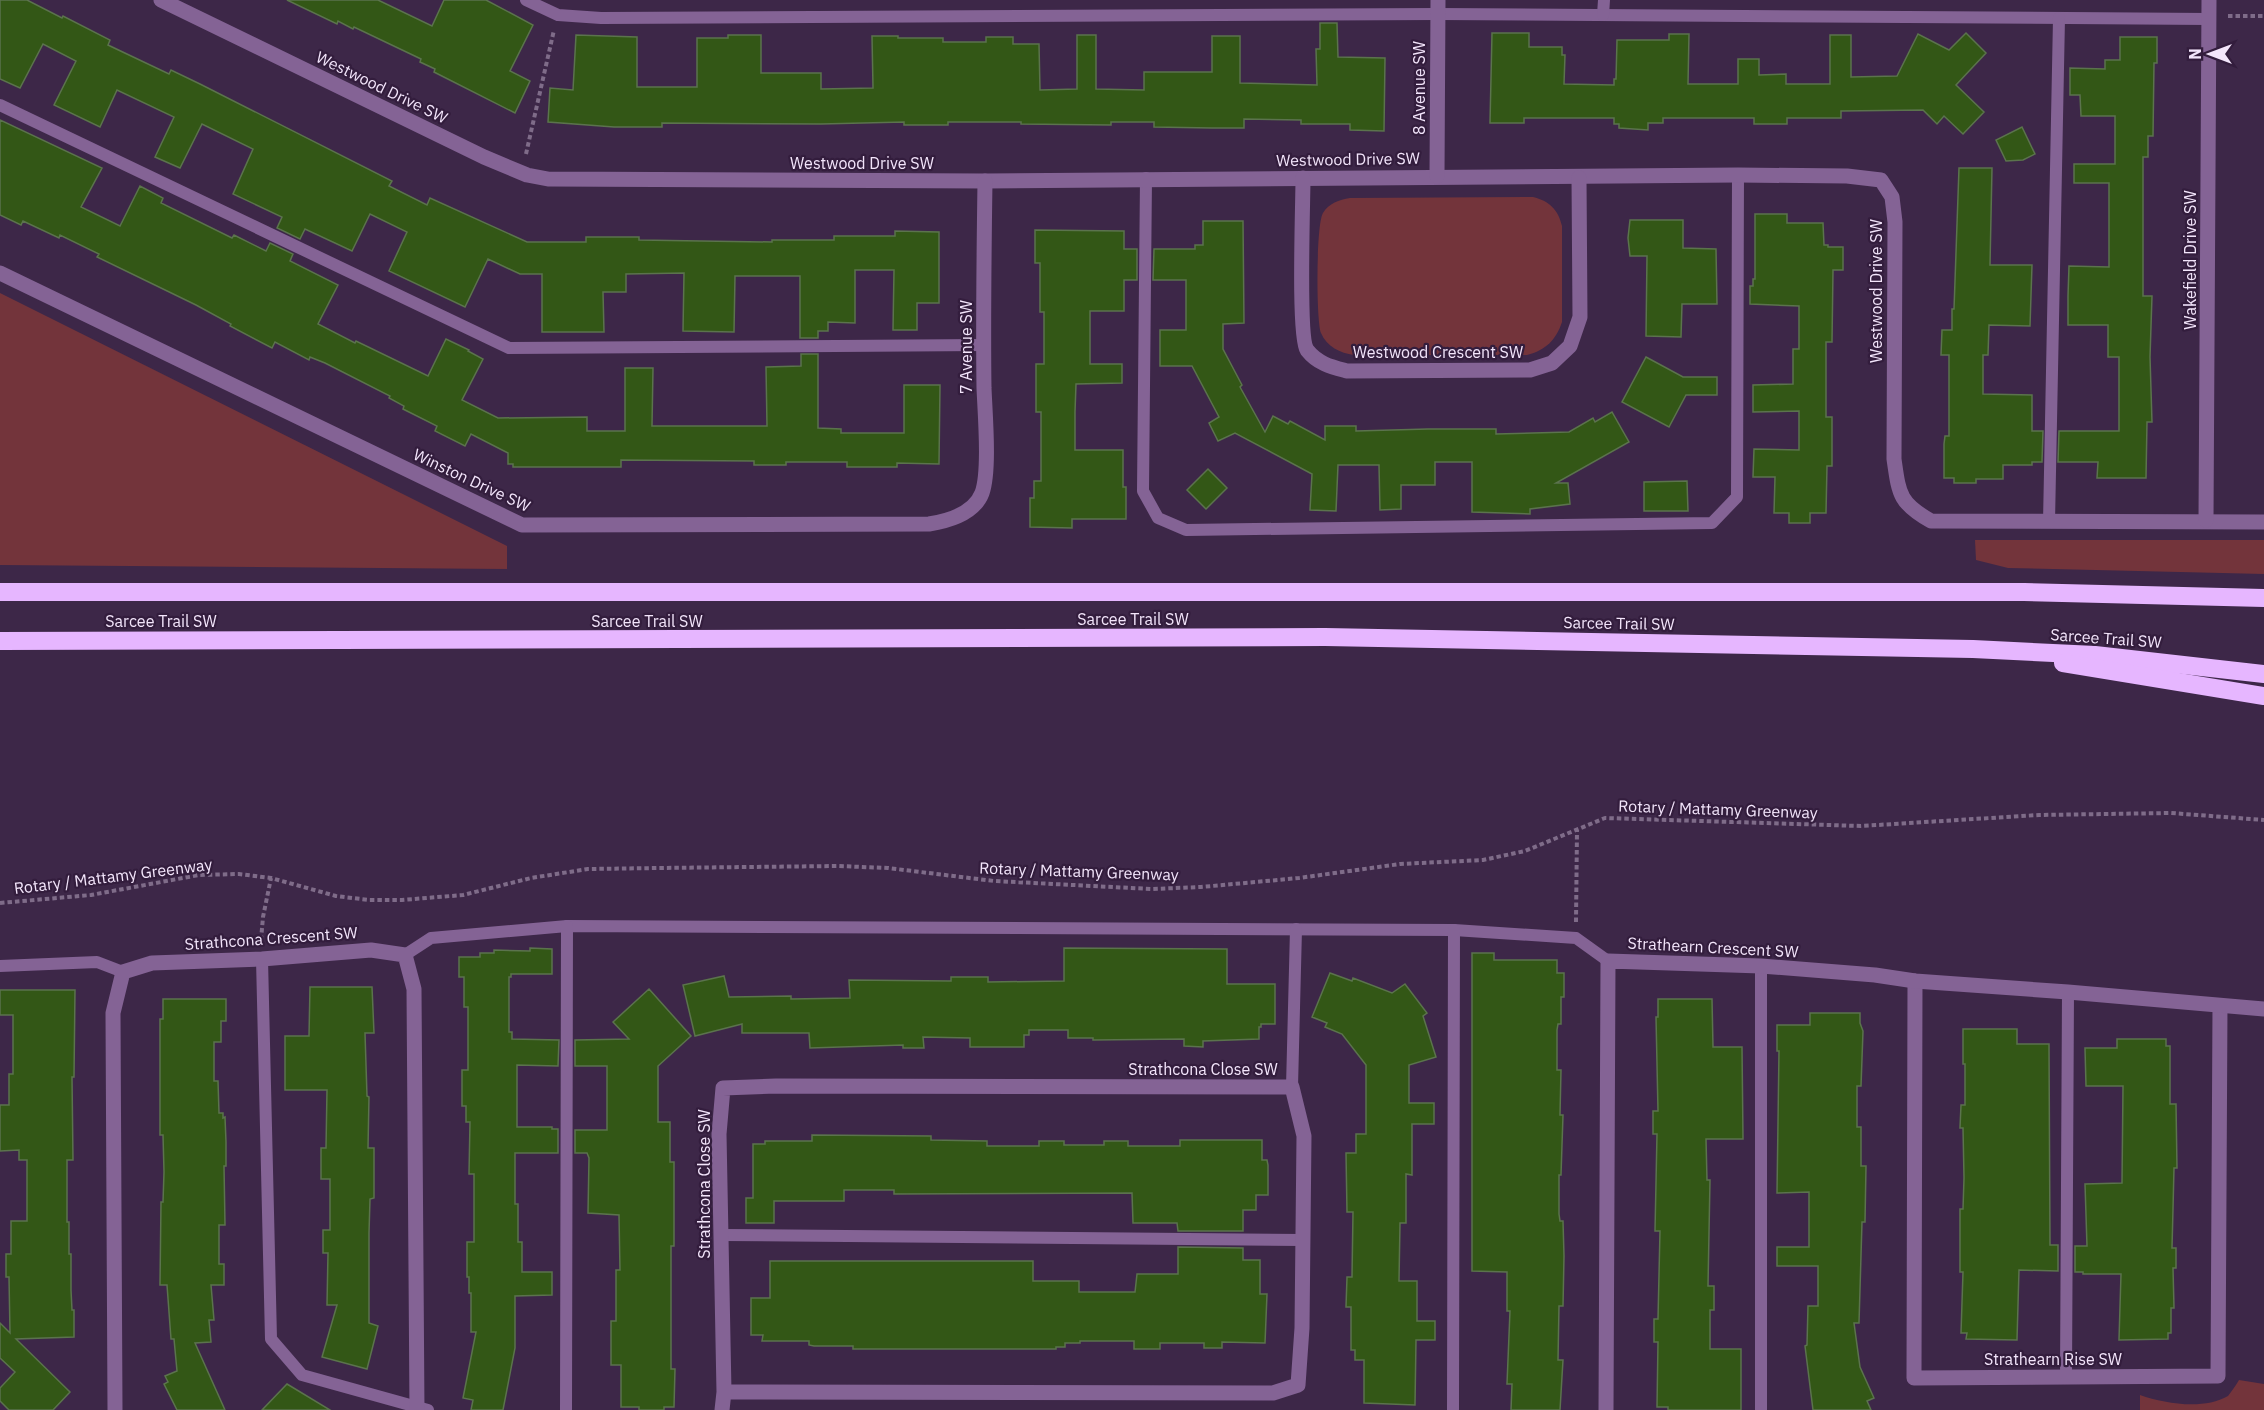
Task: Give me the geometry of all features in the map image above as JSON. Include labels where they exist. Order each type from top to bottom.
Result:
[{"type":"highway","name":"Sarcee Trail SW","points":[[0,592],[2024,592],[2264,597]]},
{"type":"highway","name":"Sarcee Trail SW","points":[[0,641],[1325,637],[1973,649],[2095,655],[2264,674]]},
{"type":"highway","points":[[1973,649],[2264,696]]},
{"type":"street","name":"Westwood Drive SW","points":[[161,0],[484,157],[521,172],[548,179],[985,181],[1738,175],[1847,176],[1881,180],[1892,197],[1895,222],[1894,459],[1898,489],[1911,510],[1931,521],[2206,520],[2264,522]]},
{"type":"street","name":"Wakefield Drive SW","points":[[2206,520],[2209,0]]},
{"type":"street","name":"8 Avenue SW","points":[[1437,176],[1438,7]]},
{"type":"street","name":"Westwood Crescent SW","points":[[1303,178],[1302,320],[1306,348],[1321,363],[1347,371],[1530,370],[1552,363],[1570,346],[1580,317],[1579,178]]},
{"type":"street","name":"7 Avenue SW","points":[[970,508],[982,495],[985,466],[985,181]]},
{"type":"street","name":"Winston Drive SW","points":[[0,273],[522,525],[929,524],[950,521],[970,508]]},
{"type":"street","name":"Strathcona Crescent SW","points":[[123,972],[152,963],[262,959],[371,950],[405,955]]},
{"type":"street","points":[[405,955],[414,989],[421,1409]]},
{"type":"street","name":"Strathearn Crescent SW","points":[[1606,1410],[1608,961],[1761,966],[1875,975],[1915,981],[2264,1009]]},
{"type":"street","points":[[114,1410],[113,1013],[123,972]]},
{"type":"street","name":"Strathearn Rise SW","points":[[1915,981],[1914,1378],[2218,1376],[2220,1006]]},
{"type":"street","name":"Strathcona Close SW","points":[[722,1410],[724,1392],[719,1134],[723,1088],[776,1086],[1292,1087],[1304,1136],[1302,1328],[1298,1385],[1273,1393],[724,1392]]},
{"type":"lane","points":[[526,0],[558,15],[613,18],[1438,7],[1603,15],[2209,19]]},
{"type":"lane","points":[[1603,15],[1604,0]]},
{"type":"lane","points":[[2049,522],[2059,18]]},
{"type":"lane","points":[[0,105],[509,348],[984,345]]},
{"type":"lane","points":[[1146,178],[1143,491],[1158,518],[1186,530],[1712,523],[1737,496],[1738,175]]},
{"type":"lane","points":[[405,955],[431,938],[567,926],[1296,929],[1454,930],[1576,938],[1608,961]]},
{"type":"lane","points":[[566,1410],[567,926]]},
{"type":"lane","points":[[1292,1087],[1296,929]]},
{"type":"lane","points":[[1453,1410],[1454,930]]},
{"type":"lane","points":[[262,959],[271,1339],[302,1376],[421,1409]]},
{"type":"lane","points":[[0,966],[97,963],[123,972]]},
{"type":"lane","points":[[1761,966],[1761,1410]]},
{"type":"lane","points":[[2066,1377],[2068,992]]},
{"type":"lane","points":[[722,1235],[1303,1240]]},
{"type":"path","points":[[521,172],[558,15]]},
{"type":"path","points":[[2209,19],[2231,15],[2264,16]]},
{"type":"path","name":"Rotary / Mattamy Greenway","points":[[0,903],[91,895],[199,875],[239,874],[271,878],[336,896],[369,900],[402,900],[463,895],[531,878],[588,869],[660,868],[838,866],[888,868],[994,881],[1152,889],[1299,878],[1400,864],[1483,860],[1525,851],[1605,818],[1861,826],[2039,815],[2171,813],[2264,820]]},
{"type":"path","points":[[1576,938],[1577,830]]},
{"type":"path","points":[[262,959],[262,917],[271,878]]},
{"type":"shaded area","points":[[1533,197],[1552,207],[1562,226],[1562,322],[1557,334],[1545,347],[1527,355],[1354,355],[1334,348],[1324,338],[1319,325],[1318,252],[1323,213],[1331,204],[1350,198]]},
{"type":"shaded area","points":[[0,293],[507,546],[507,569],[0,565]]},
{"type":"shaded area","points":[[1975,540],[2264,540],[2264,574],[2008,568],[1976,560]]},
{"type":"shaded area","points":[[2239,1380],[2264,1384],[2264,1410],[2140,1410],[2140,1395],[2173,1403],[2208,1403],[2228,1396]]},
{"type":"building","points":[[0,0],[27,0],[62,18],[63,16],[110,40],[108,45],[169,74],[171,70],[392,181],[389,186],[427,205],[430,198],[527,242],[586,242],[586,237],[639,237],[639,240],[772,242],[772,240],[834,240],[834,236],[895,236],[895,231],[939,232],[939,303],[917,303],[917,330],[893,330],[894,270],[855,270],[855,323],[828,322],[828,331],[818,331],[818,338],[800,338],[800,276],[735,276],[734,332],[683,331],[684,273],[626,274],[626,292],[603,292],[604,332],[542,332],[542,274],[520,274],[488,259],[465,307],[389,271],[407,232],[370,214],[352,251],[305,229],[300,239],[277,228],[282,217],[233,194],[253,149],[202,124],[180,168],[155,157],[174,117],[117,90],[100,127],[54,105],[76,61],[43,44],[20,88],[0,79]]},
{"type":"building","points":[[287,0],[378,0],[432,26],[444,0],[486,0],[533,25],[510,71],[530,81],[515,113],[434,72],[435,69],[420,62],[421,59],[354,27],[353,29],[338,21],[337,24]]},
{"type":"building","points":[[1320,23],[1337,23],[1338,57],[1385,58],[1384,131],[1350,130],[1350,124],[1301,124],[1301,120],[1244,119],[1244,128],[1154,127],[1154,122],[1111,122],[1111,125],[1021,124],[1021,122],[948,122],[948,125],[904,125],[904,122],[662,123],[662,127],[614,127],[548,122],[550,88],[573,90],[576,35],[637,37],[637,87],[697,87],[697,38],[761,35],[761,73],[821,73],[821,89],[873,88],[872,36],[943,38],[943,42],[986,42],[986,37],[1013,37],[1013,44],[1039,44],[1040,90],[1077,89],[1077,35],[1096,35],[1096,89],[1144,90],[1144,72],[1212,72],[1212,36],[1240,36],[1240,83],[1317,85],[1316,49],[1320,49]]},
{"type":"building","points":[[1492,33],[1529,33],[1529,47],[1562,47],[1562,55],[1565,55],[1564,84],[1614,85],[1617,40],[1669,40],[1669,34],[1689,34],[1688,84],[1738,84],[1738,59],[1759,59],[1759,75],[1786,74],[1786,84],[1830,84],[1830,35],[1851,35],[1851,77],[1897,76],[1918,34],[1949,50],[1966,33],[1986,53],[1956,85],[1984,112],[1963,134],[1944,116],[1937,124],[1923,110],[1841,111],[1841,118],[1787,118],[1787,124],[1754,124],[1754,118],[1663,118],[1663,123],[1648,123],[1648,130],[1619,128],[1619,124],[1614,124],[1614,118],[1524,118],[1524,123],[1490,123]]},
{"type":"building","points":[[2120,37],[2157,37],[2157,63],[2154,63],[2153,136],[2148,136],[2148,157],[2143,157],[2143,296],[2152,296],[2150,357],[2152,422],[2147,422],[2146,478],[2097,478],[2098,462],[2058,462],[2059,431],[2119,431],[2119,357],[2108,357],[2108,325],[2068,325],[2068,296],[2069,266],[2109,267],[2109,183],[2074,183],[2074,164],[2115,164],[2115,116],[2081,116],[2080,95],[2070,95],[2070,68],[2105,69],[2105,60],[2120,60]]},
{"type":"building","points":[[0,120],[102,168],[81,207],[120,226],[140,186],[163,198],[161,203],[232,238],[234,235],[266,251],[270,243],[293,254],[290,261],[338,285],[318,324],[355,343],[356,341],[428,376],[446,339],[469,350],[483,359],[462,400],[498,418],[587,417],[587,431],[625,431],[625,368],[653,368],[652,426],[767,426],[766,367],[801,366],[801,354],[818,354],[818,428],[841,429],[841,433],[904,433],[904,385],[940,385],[939,464],[897,463],[897,467],[847,467],[847,462],[786,462],[786,465],[754,465],[754,461],[621,460],[621,467],[513,467],[513,464],[508,464],[508,453],[471,434],[465,446],[435,431],[437,426],[403,409],[404,406],[389,398],[390,396],[325,363],[310,357],[309,360],[275,342],[272,348],[196,305],[97,257],[99,254],[60,235],[59,238],[23,221],[21,225],[0,215]]},
{"type":"building","points":[[2022,127],[2035,154],[2023,160],[2006,161],[1996,140]]},
{"type":"building","points":[[1959,168],[1992,168],[1990,265],[2032,265],[2030,326],[1989,325],[1988,355],[1983,355],[1983,394],[2032,395],[2032,431],[2043,431],[2042,462],[2032,462],[2032,465],[2003,465],[2003,479],[1976,479],[1976,483],[1954,483],[1954,478],[1944,478],[1944,444],[1945,436],[1949,436],[1949,355],[1941,355],[1942,330],[1952,330]]},
{"type":"building","points":[[1755,214],[1787,214],[1787,223],[1823,223],[1824,245],[1843,247],[1843,270],[1833,270],[1832,342],[1826,342],[1826,417],[1832,417],[1832,466],[1827,466],[1826,513],[1810,513],[1810,523],[1789,523],[1789,513],[1774,513],[1775,477],[1753,477],[1754,449],[1799,450],[1799,411],[1753,412],[1753,385],[1793,384],[1793,349],[1799,349],[1799,306],[1750,304],[1750,286],[1753,286],[1753,279],[1755,279]]},
{"type":"building","points":[[1630,220],[1683,220],[1683,248],[1716,249],[1717,304],[1682,304],[1681,337],[1646,336],[1647,256],[1630,256],[1628,238]]},
{"type":"building","points":[[1203,221],[1243,221],[1244,323],[1223,324],[1223,349],[1242,385],[1240,387],[1265,432],[1273,416],[1288,424],[1290,421],[1325,440],[1325,426],[1356,426],[1356,431],[1496,429],[1496,434],[1569,432],[1593,418],[1595,422],[1612,412],[1629,442],[1556,483],[1568,483],[1570,504],[1530,509],[1530,514],[1472,512],[1472,462],[1435,462],[1435,485],[1401,485],[1401,509],[1380,510],[1379,465],[1338,465],[1336,511],[1310,510],[1312,474],[1235,433],[1218,441],[1209,423],[1219,417],[1192,366],[1160,366],[1160,330],[1186,330],[1186,280],[1153,280],[1154,249],[1195,249],[1195,245],[1203,245]]},
{"type":"building","points":[[1035,230],[1124,231],[1124,249],[1137,249],[1137,280],[1124,280],[1124,311],[1090,311],[1090,364],[1122,364],[1122,383],[1076,384],[1075,450],[1123,450],[1126,519],[1072,519],[1072,528],[1030,527],[1030,498],[1034,498],[1034,481],[1041,481],[1041,412],[1036,412],[1036,364],[1044,364],[1044,312],[1040,312],[1040,263],[1035,263]]},
{"type":"building","points":[[1646,357],[1683,377],[1717,377],[1717,395],[1686,395],[1669,427],[1622,402]]},
{"type":"building","points":[[1208,469],[1227,488],[1206,509],[1187,490]]},
{"type":"building","points":[[1687,481],[1688,511],[1644,511],[1644,482]]},
{"type":"building","points":[[530,948],[552,949],[552,974],[511,974],[509,977],[509,1032],[512,1032],[512,1039],[559,1040],[558,1066],[517,1065],[517,1127],[558,1129],[558,1153],[515,1153],[515,1204],[518,1204],[518,1242],[522,1242],[522,1272],[552,1272],[552,1295],[515,1296],[515,1348],[503,1410],[471,1410],[473,1400],[463,1398],[476,1332],[471,1332],[471,1293],[469,1293],[469,1277],[467,1277],[467,1242],[474,1242],[474,1174],[469,1174],[470,1122],[466,1122],[466,1106],[462,1106],[462,1070],[468,1070],[468,1007],[464,1007],[464,977],[459,977],[459,957],[480,957],[480,953],[494,953],[494,950],[530,951]]},
{"type":"building","points":[[1064,948],[1227,949],[1227,984],[1275,984],[1275,1024],[1261,1024],[1259,1039],[1203,1041],[1203,1047],[1184,1046],[1184,1039],[1093,1040],[1093,1038],[1068,1038],[1068,1030],[1029,1030],[1029,1035],[1024,1035],[1024,1047],[970,1047],[970,1038],[923,1037],[924,1048],[903,1048],[903,1045],[810,1048],[809,1033],[742,1033],[742,1024],[695,1036],[683,985],[724,976],[729,997],[791,996],[791,999],[850,998],[849,980],[951,981],[951,977],[988,977],[988,982],[1064,981]]},
{"type":"building","points":[[1472,953],[1494,953],[1494,960],[1557,960],[1557,973],[1564,973],[1561,1024],[1558,1024],[1557,1030],[1557,1070],[1561,1070],[1560,1115],[1563,1115],[1561,1175],[1559,1175],[1559,1214],[1560,1221],[1563,1221],[1564,1256],[1563,1306],[1559,1306],[1558,1360],[1563,1360],[1560,1410],[1511,1410],[1512,1384],[1507,1384],[1510,1311],[1507,1311],[1507,1272],[1472,1271]]},
{"type":"building","points":[[1330,973],[1352,981],[1353,978],[1392,993],[1405,984],[1427,1013],[1423,1016],[1436,1057],[1409,1065],[1409,1103],[1434,1103],[1434,1124],[1412,1124],[1412,1175],[1406,1174],[1406,1223],[1400,1223],[1399,1281],[1417,1281],[1417,1321],[1435,1321],[1435,1340],[1416,1340],[1415,1405],[1364,1403],[1364,1360],[1355,1360],[1355,1350],[1351,1350],[1351,1307],[1346,1307],[1347,1277],[1352,1277],[1353,1212],[1347,1212],[1346,1153],[1356,1153],[1356,1134],[1366,1134],[1366,1065],[1342,1034],[1325,1027],[1327,1023],[1312,1017]]},
{"type":"building","points":[[310,987],[372,987],[374,1033],[365,1033],[367,1096],[369,1097],[368,1148],[374,1148],[374,1198],[370,1199],[369,1233],[369,1323],[378,1326],[367,1369],[322,1357],[337,1305],[327,1305],[328,1253],[323,1253],[323,1230],[330,1230],[330,1179],[321,1179],[321,1148],[326,1148],[327,1090],[285,1090],[285,1036],[309,1036]]},
{"type":"building","points":[[649,989],[691,1036],[658,1066],[658,1122],[670,1122],[670,1162],[674,1162],[671,1369],[675,1369],[674,1407],[664,1407],[664,1410],[621,1407],[621,1365],[611,1365],[611,1321],[616,1321],[616,1270],[620,1270],[619,1215],[588,1213],[589,1158],[587,1153],[575,1153],[575,1130],[607,1130],[607,1066],[575,1066],[575,1040],[629,1039],[613,1022]]},
{"type":"building","points":[[0,990],[75,990],[74,1077],[72,1077],[73,1160],[67,1160],[67,1222],[69,1222],[69,1254],[71,1254],[74,1337],[16,1339],[70,1392],[53,1410],[9,1410],[0,1401],[0,1388],[15,1372],[0,1358],[0,1323],[10,1333],[9,1277],[6,1277],[6,1254],[11,1254],[11,1221],[27,1221],[27,1160],[19,1160],[19,1150],[0,1151],[0,1105],[9,1105],[9,1074],[13,1074],[13,1015],[0,1015]]},
{"type":"building","points":[[163,999],[226,999],[226,1021],[221,1021],[221,1042],[214,1042],[214,1081],[218,1081],[219,1113],[223,1113],[223,1118],[225,1117],[225,1225],[219,1225],[219,1264],[224,1264],[224,1285],[211,1285],[214,1320],[209,1320],[211,1342],[195,1343],[225,1410],[177,1410],[164,1384],[168,1382],[165,1376],[177,1371],[174,1339],[171,1339],[167,1285],[160,1285],[161,1202],[163,1202],[164,1172],[163,1135],[160,1135],[160,1019],[163,1019]]},
{"type":"building","points":[[1658,999],[1712,999],[1713,1047],[1742,1047],[1743,1139],[1706,1139],[1707,1180],[1710,1180],[1708,1286],[1714,1286],[1714,1310],[1710,1310],[1710,1349],[1741,1349],[1741,1410],[1668,1410],[1668,1407],[1657,1407],[1658,1342],[1654,1342],[1654,1319],[1658,1319],[1660,1231],[1655,1231],[1657,1134],[1653,1134],[1653,1111],[1658,1111],[1656,1017],[1658,1017]]},
{"type":"building","points":[[1810,1013],[1860,1013],[1863,1031],[1861,1086],[1857,1086],[1857,1127],[1861,1127],[1861,1166],[1866,1166],[1865,1222],[1862,1222],[1859,1323],[1854,1323],[1860,1367],[1874,1398],[1867,1401],[1871,1410],[1813,1410],[1805,1346],[1807,1345],[1808,1306],[1818,1306],[1818,1266],[1777,1266],[1777,1247],[1809,1247],[1809,1192],[1777,1193],[1779,1051],[1777,1051],[1777,1025],[1810,1025]]},
{"type":"building","points":[[1963,1029],[2017,1029],[2017,1044],[2049,1044],[2050,1245],[2058,1245],[2058,1271],[2019,1270],[2017,1340],[1966,1339],[1967,1333],[1961,1333],[1963,1272],[1960,1272],[1960,1209],[1963,1209],[1964,1178],[1963,1128],[1960,1128],[1961,1105],[1965,1105]]},
{"type":"building","points":[[2117,1039],[2166,1039],[2166,1046],[2170,1046],[2170,1104],[2176,1104],[2177,1168],[2174,1168],[2172,1248],[2176,1248],[2176,1268],[2173,1268],[2174,1308],[2171,1308],[2171,1333],[2168,1333],[2168,1339],[2119,1340],[2121,1274],[2075,1272],[2075,1246],[2087,1246],[2085,1184],[2122,1183],[2123,1086],[2086,1086],[2085,1048],[2117,1048]]},
{"type":"building","points":[[812,1135],[931,1136],[931,1140],[987,1141],[987,1146],[1039,1146],[1039,1141],[1064,1141],[1064,1145],[1104,1145],[1104,1141],[1128,1141],[1128,1146],[1180,1146],[1180,1140],[1262,1140],[1262,1160],[1267,1160],[1268,1165],[1268,1195],[1256,1195],[1256,1210],[1243,1210],[1243,1231],[1178,1231],[1177,1223],[1133,1223],[1132,1193],[894,1194],[894,1190],[844,1190],[844,1201],[774,1201],[774,1223],[746,1223],[746,1198],[753,1198],[753,1144],[765,1144],[765,1141],[812,1141]]},
{"type":"building","points":[[1178,1247],[1243,1248],[1243,1260],[1260,1260],[1260,1294],[1267,1294],[1265,1343],[1222,1342],[1222,1348],[1204,1348],[1204,1343],[1160,1343],[1160,1349],[1134,1349],[1134,1341],[1080,1341],[1080,1343],[1065,1343],[1065,1347],[1056,1347],[1056,1349],[853,1349],[853,1346],[814,1346],[809,1345],[809,1341],[762,1341],[763,1335],[751,1335],[751,1298],[770,1298],[770,1261],[1033,1261],[1033,1281],[1079,1281],[1079,1292],[1135,1292],[1137,1274],[1178,1274]]},
{"type":"building","points":[[287,1384],[330,1410],[262,1410]]}]
